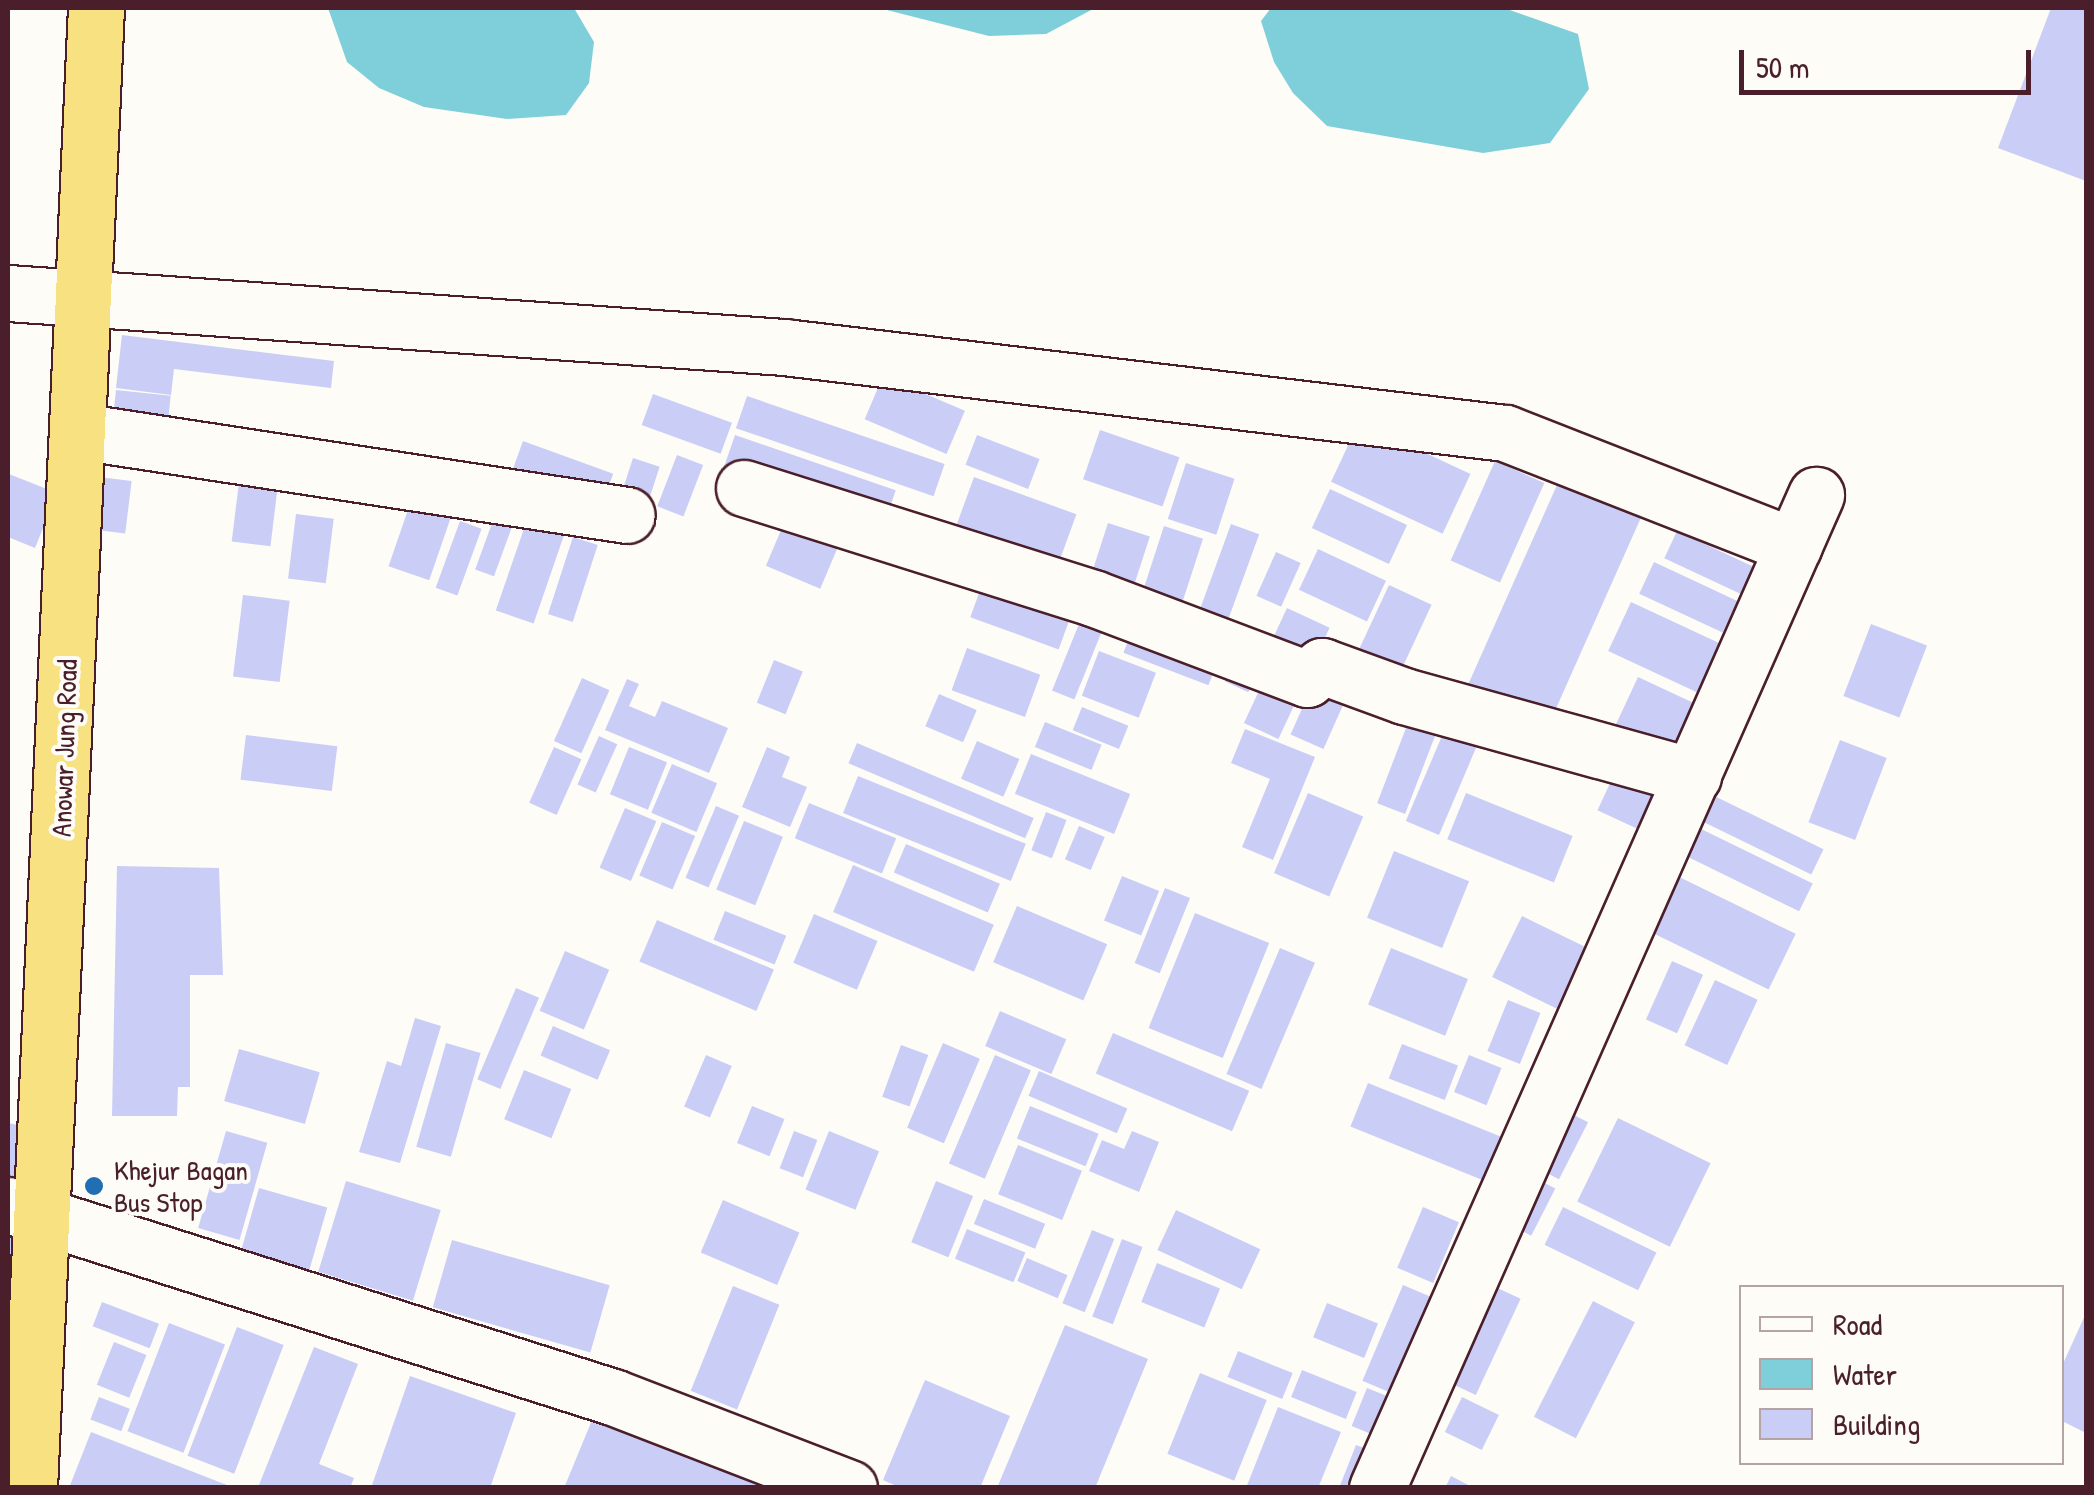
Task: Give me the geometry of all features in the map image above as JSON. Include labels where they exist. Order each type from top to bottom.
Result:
[{"type":"highway","name":"Anowar Jung Road","points":[[29,1488],[26,1210],[78,430],[80,302],[96,8]]},
{"type":"street","points":[[8,294],[80,302],[784,347],[1505,433],[1794,546]]},
{"type":"street","points":[[78,430],[628,515]]},
{"type":"street","points":[[744,488],[1093,598],[1307,679],[1322,666],[1404,696],[1694,776]]},
{"type":"street","points":[[1377,1488],[1816,495]]},
{"type":"street","points":[[26,1210],[613,1397],[849,1488]]},
{"type":"water","points":[[328,8],[574,8],[594,42],[589,83],[566,115],[507,119],[424,107],[379,88],[347,62]]},
{"type":"water","points":[[879,8],[1095,8],[1046,34],[989,36]]},
{"type":"water","points":[[1271,8],[1504,8],[1578,34],[1589,89],[1550,143],[1483,153],[1327,126],[1293,93],[1274,62],[1261,21]]},
{"type":"building","points":[[2051,8],[2086,8],[2086,181],[1998,148]]},
{"type":"building","points":[[122,335],[334,361],[331,388],[174,369],[171,395],[116,388]]},
{"type":"building","points":[[883,376],[965,411],[947,454],[865,419]]},
{"type":"building","points":[[116,390],[171,396],[166,438],[112,432]]},
{"type":"building","points":[[653,394],[732,423],[721,454],[642,425]]},
{"type":"building","points":[[747,396],[945,464],[934,496],[736,428]]},
{"type":"building","points":[[1359,422],[1470,474],[1443,534],[1331,482]]},
{"type":"building","points":[[1100,430],[1179,457],[1162,507],[1083,479]]},
{"type":"building","points":[[735,435],[896,490],[884,525],[723,470]]},
{"type":"building","points":[[977,435],[1040,459],[1028,489],[966,465]]},
{"type":"building","points":[[523,441],[613,474],[603,503],[512,470]]},
{"type":"building","points":[[677,455],[703,465],[683,516],[657,506]]},
{"type":"building","points":[[633,458],[660,467],[647,506],[620,497]]},
{"type":"building","points":[[1495,461],[1544,483],[1500,583],[1451,561]]},
{"type":"building","points":[[1186,463],[1235,479],[1216,535],[1168,519]]},
{"type":"building","points":[[9,474],[57,493],[35,548],[8,537]]},
{"type":"building","points":[[240,474],[279,479],[270,546],[232,541]]},
{"type":"building","points":[[83,475],[132,481],[125,534],[77,528]]},
{"type":"building","points":[[1561,476],[1643,513],[1550,723],[1467,686]]},
{"type":"building","points":[[974,477],[1076,514],[1051,584],[949,547]]},
{"type":"building","points":[[1330,489],[1407,525],[1389,564],[1312,528]]},
{"type":"building","points":[[411,501],[452,515],[429,580],[389,566]]},
{"type":"building","points":[[296,514],[334,519],[326,583],[288,579]]},
{"type":"building","points":[[529,514],[567,527],[534,623],[496,610]]},
{"type":"building","points":[[495,515],[514,522],[494,576],[475,570]]},
{"type":"building","points":[[787,516],[841,539],[820,589],[766,566]]},
{"type":"building","points":[[460,521],[482,529],[457,596],[436,588]]},
{"type":"building","points":[[1108,523],[1150,537],[1130,598],[1088,585]]},
{"type":"building","points":[[1231,524],[1259,534],[1228,621],[1200,610]]},
{"type":"building","points":[[1164,526],[1203,539],[1176,620],[1137,608]]},
{"type":"building","points":[[1677,531],[1757,568],[1744,595],[1664,558]]},
{"type":"building","points":[[573,537],[598,545],[573,622],[548,614]]},
{"type":"building","points":[[1318,549],[1386,581],[1367,621],[1299,590]]},
{"type":"building","points":[[1276,552],[1301,563],[1281,607],[1256,596]]},
{"type":"building","points":[[1654,562],[1737,601],[1723,633],[1639,594]]},
{"type":"building","points":[[986,574],[1074,606],[1059,649],[970,617]]},
{"type":"building","points":[[1389,585],[1432,605],[1393,688],[1350,668]]},
{"type":"building","points":[[243,595],[290,601],[280,682],[233,676]]},
{"type":"building","points":[[1631,602],[1721,644],[1698,693],[1608,651]]},
{"type":"building","points":[[1287,608],[1330,628],[1308,675],[1265,655]]},
{"type":"building","points":[[1085,609],[1107,618],[1074,700],[1052,691]]},
{"type":"building","points":[[1136,620],[1221,653],[1208,685],[1123,653]]},
{"type":"building","points":[[1871,624],[1927,646],[1899,717],[1843,696]]},
{"type":"building","points":[[967,648],[1040,675],[1025,717],[952,690]]},
{"type":"building","points":[[1099,651],[1156,673],[1139,718],[1082,696]]},
{"type":"building","points":[[1237,655],[1261,666],[1248,692],[1225,681]]},
{"type":"building","points":[[774,660],[803,672],[786,714],[757,703]]},
{"type":"building","points":[[1271,665],[1305,681],[1278,739],[1244,723]]},
{"type":"building","points":[[1317,675],[1350,690],[1323,749],[1291,734]]},
{"type":"building","points":[[1638,677],[1697,704],[1673,755],[1614,728]]},
{"type":"building","points":[[582,678],[609,690],[581,753],[554,741]]},
{"type":"building","points":[[627,679],[639,684],[629,706],[655,717],[662,701],[728,728],[709,773],[605,730]]},
{"type":"building","points":[[939,694],[977,710],[963,742],[925,726]]},
{"type":"building","points":[[1082,707],[1128,726],[1119,749],[1073,730]]},
{"type":"building","points":[[1414,707],[1442,718],[1405,814],[1377,803]]},
{"type":"building","points":[[1450,717],[1483,731],[1439,835],[1406,821]]},
{"type":"building","points":[[1045,722],[1102,745],[1091,770],[1035,747]]},
{"type":"building","points":[[1245,729],[1315,757],[1273,860],[1242,847],[1270,779],[1231,763]]},
{"type":"building","points":[[246,735],[337,746],[332,791],[241,780]]},
{"type":"building","points":[[599,736],[617,744],[596,793],[577,784]]},
{"type":"building","points":[[1840,740],[1887,758],[1855,840],[1808,822]]},
{"type":"building","points":[[977,741],[1019,759],[1003,797],[961,779]]},
{"type":"building","points":[[857,743],[1034,818],[1025,838],[848,763]]},
{"type":"building","points":[[554,747],[581,759],[557,815],[529,803]]},
{"type":"building","points":[[629,747],[667,762],[648,810],[610,794]]},
{"type":"building","points":[[767,747],[790,757],[782,777],[807,787],[790,827],[742,807]]},
{"type":"building","points":[[1031,754],[1130,794],[1114,834],[1015,794]]},
{"type":"building","points":[[672,764],[717,783],[696,832],[651,813]]},
{"type":"building","points":[[1619,764],[1668,787],[1646,833],[1597,810]]},
{"type":"building","points":[[858,776],[1026,844],[1011,881],[843,813]]},
{"type":"building","points":[[1704,791],[1824,849],[1811,874],[1692,816]]},
{"type":"building","points":[[1308,793],[1363,816],[1329,897],[1274,873]]},
{"type":"building","points":[[1466,793],[1573,836],[1554,882],[1447,839]]},
{"type":"building","points":[[809,803],[896,838],[882,873],[795,838]]},
{"type":"building","points":[[716,806],[739,816],[709,888],[686,878]]},
{"type":"building","points":[[625,808],[656,821],[631,881],[600,868]]},
{"type":"building","points":[[1046,812],[1067,820],[1052,858],[1031,850]]},
{"type":"building","points":[[744,821],[783,837],[755,905],[716,890]]},
{"type":"building","points":[[662,822],[695,836],[672,889],[639,875]]},
{"type":"building","points":[[1079,826],[1105,837],[1091,870],[1065,859]]},
{"type":"building","points":[[1695,826],[1813,883],[1799,911],[1681,854]]},
{"type":"building","points":[[906,844],[1000,884],[988,912],[894,873]]},
{"type":"building","points":[[1394,851],[1469,881],[1442,948],[1367,918]]},
{"type":"building","points":[[853,865],[994,925],[974,972],[833,912]]},
{"type":"building","points":[[117,866],[219,868],[223,975],[190,975],[190,1087],[178,1087],[177,1116],[112,1116]]},
{"type":"building","points":[[1669,872],[1796,934],[1769,990],[1642,928]]},
{"type":"building","points":[[1122,876],[1159,891],[1141,935],[1104,921]]},
{"type":"building","points":[[1165,888],[1190,898],[1160,973],[1135,963]]},
{"type":"building","points":[[1017,906],[1107,944],[1083,1000],[993,962]]},
{"type":"building","points":[[725,911],[786,936],[775,964],[713,940]]},
{"type":"building","points":[[1195,913],[1269,943],[1223,1058],[1149,1028]]},
{"type":"building","points":[[814,914],[878,941],[857,990],[793,963]]},
{"type":"building","points":[[1522,916],[1596,952],[1566,1013],[1492,977]]},
{"type":"building","points":[[657,920],[774,970],[756,1011],[639,961]]},
{"type":"building","points":[[1280,948],[1315,963],[1261,1089],[1226,1074]]},
{"type":"building","points":[[1391,948],[1468,979],[1445,1036],[1368,1005]]},
{"type":"building","points":[[565,951],[609,970],[584,1030],[540,1011]]},
{"type":"building","points":[[1672,961],[1703,975],[1677,1033],[1646,1019]]},
{"type":"building","points":[[1715,980],[1758,1000],[1727,1065],[1685,1045]]},
{"type":"building","points":[[516,988],[539,998],[500,1089],[477,1079]]},
{"type":"building","points":[[1508,1000],[1540,1013],[1520,1064],[1487,1051]]},
{"type":"building","points":[[1000,1011],[1066,1039],[1051,1074],[985,1046]]},
{"type":"building","points":[[415,1018],[441,1026],[400,1163],[359,1152],[387,1061],[401,1066]]},
{"type":"building","points":[[553,1026],[610,1050],[598,1080],[540,1055]]},
{"type":"building","points":[[1113,1033],[1249,1091],[1232,1131],[1096,1074]]},
{"type":"building","points":[[446,1043],[481,1053],[451,1157],[416,1147]]},
{"type":"building","points":[[943,1043],[980,1059],[944,1143],[907,1128]]},
{"type":"building","points":[[1402,1044],[1458,1066],[1445,1100],[1389,1079]]},
{"type":"building","points":[[901,1045],[928,1055],[909,1107],[882,1097]]},
{"type":"building","points":[[239,1049],[320,1072],[305,1124],[224,1101]]},
{"type":"building","points":[[706,1055],[732,1066],[710,1117],[684,1107]]},
{"type":"building","points":[[995,1055],[1031,1070],[985,1179],[949,1164]]},
{"type":"building","points":[[1469,1055],[1501,1068],[1486,1105],[1454,1092]]},
{"type":"building","points":[[524,1070],[571,1089],[551,1138],[504,1119]]},
{"type":"building","points":[[1039,1071],[1127,1109],[1117,1133],[1028,1096]]},
{"type":"building","points":[[1368,1083],[1504,1138],[1487,1182],[1350,1127]]},
{"type":"building","points":[[752,1106],[784,1119],[769,1156],[737,1143]]},
{"type":"building","points":[[1030,1106],[1099,1134],[1086,1166],[1017,1138]]},
{"type":"building","points":[[1556,1106],[1588,1122],[1559,1179],[1527,1163]]},
{"type":"building","points":[[1618,1118],[1711,1163],[1670,1247],[1577,1202]]},
{"type":"building","points":[[8,1123],[27,1127],[14,1188],[8,1187]]},
{"type":"building","points":[[226,1131],[267,1143],[239,1240],[198,1228]]},
{"type":"building","points":[[794,1131],[817,1140],[803,1177],[780,1168]]},
{"type":"building","points":[[829,1131],[879,1151],[855,1210],[805,1189]]},
{"type":"building","points":[[1132,1131],[1159,1142],[1139,1192],[1089,1171],[1102,1140],[1124,1149]]},
{"type":"building","points":[[1018,1145],[1082,1171],[1062,1220],[998,1194]]},
{"type":"building","points":[[1525,1173],[1555,1188],[1531,1236],[1501,1220]]},
{"type":"building","points":[[346,1181],[441,1210],[413,1301],[318,1272]]},
{"type":"building","points":[[936,1181],[973,1196],[948,1257],[911,1242]]},
{"type":"building","points":[[259,1188],[327,1208],[309,1272],[241,1252]]},
{"type":"building","points":[[984,1199],[1045,1224],[1035,1249],[974,1224]]},
{"type":"building","points":[[723,1200],[799,1232],[777,1285],[701,1252]]},
{"type":"building","points":[[1423,1207],[1459,1222],[1433,1283],[1397,1268]]},
{"type":"building","points":[[1563,1207],[1656,1253],[1638,1290],[1545,1245]]},
{"type":"building","points":[[1176,1210],[1260,1249],[1242,1289],[1157,1250]]},
{"type":"building","points":[[8,1212],[26,1214],[16,1277],[8,1276]]},
{"type":"building","points":[[967,1229],[1025,1253],[1013,1282],[955,1259]]},
{"type":"building","points":[[1092,1230],[1114,1239],[1085,1312],[1062,1303]]},
{"type":"building","points":[[1122,1239],[1143,1247],[1113,1324],[1092,1316]]},
{"type":"building","points":[[452,1240],[610,1285],[590,1352],[433,1307]]},
{"type":"building","points":[[1027,1258],[1068,1275],[1058,1298],[1017,1281]]},
{"type":"building","points":[[1157,1263],[1220,1288],[1204,1327],[1141,1302]]},
{"type":"building","points":[[1478,1279],[1521,1299],[1476,1395],[1433,1375]]},
{"type":"building","points":[[1403,1285],[1439,1300],[1398,1396],[1362,1381]]},
{"type":"building","points":[[733,1286],[779,1305],[737,1410],[691,1391]]},
{"type":"building","points":[[8,1288],[17,1288],[8,1356]]},
{"type":"building","points":[[1593,1301],[1635,1322],[1576,1438],[1534,1417]]},
{"type":"building","points":[[102,1302],[159,1324],[150,1348],[93,1326]]},
{"type":"building","points":[[1327,1303],[1378,1324],[1364,1358],[1313,1337]]},
{"type":"building","points":[[2086,1313],[2086,1433],[2064,1422],[2064,1362]]},
{"type":"building","points":[[169,1323],[225,1345],[183,1453],[127,1431]]},
{"type":"building","points":[[1065,1325],[1148,1359],[1095,1488],[997,1488]]},
{"type":"building","points":[[237,1327],[284,1345],[234,1474],[188,1456]]},
{"type":"building","points":[[114,1342],[146,1355],[129,1398],[97,1385]]},
{"type":"building","points":[[314,1347],[358,1364],[319,1464],[354,1478],[350,1488],[266,1488],[259,1485]]},
{"type":"building","points":[[1238,1351],[1293,1373],[1282,1399],[1228,1377]]},
{"type":"building","points":[[1302,1370],[1357,1392],[1346,1419],[1291,1397]]},
{"type":"building","points":[[1200,1373],[1267,1400],[1234,1481],[1167,1454]]},
{"type":"building","points":[[410,1376],[516,1413],[490,1488],[371,1488]]},
{"type":"building","points":[[925,1380],[1010,1416],[980,1488],[901,1488],[883,1480]]},
{"type":"building","points":[[1367,1388],[1394,1399],[1379,1437],[1352,1426]]},
{"type":"building","points":[[99,1397],[130,1409],[121,1431],[90,1419]]},
{"type":"building","points":[[1462,1397],[1499,1415],[1482,1450],[1445,1432]]},
{"type":"building","points":[[1278,1407],[1341,1432],[1318,1488],[1246,1488]]},
{"type":"building","points":[[597,1408],[790,1488],[564,1488]]},
{"type":"building","points":[[91,1432],[232,1487],[232,1488],[69,1488]]},
{"type":"building","points":[[1356,1445],[1383,1455],[1370,1488],[1339,1488]]},
{"type":"building","points":[[1451,1476],[1474,1488],[1445,1488]]},
{"type":"place","name":"Khejur Bagan Bus Stop","points":[[94,1186]]}]
